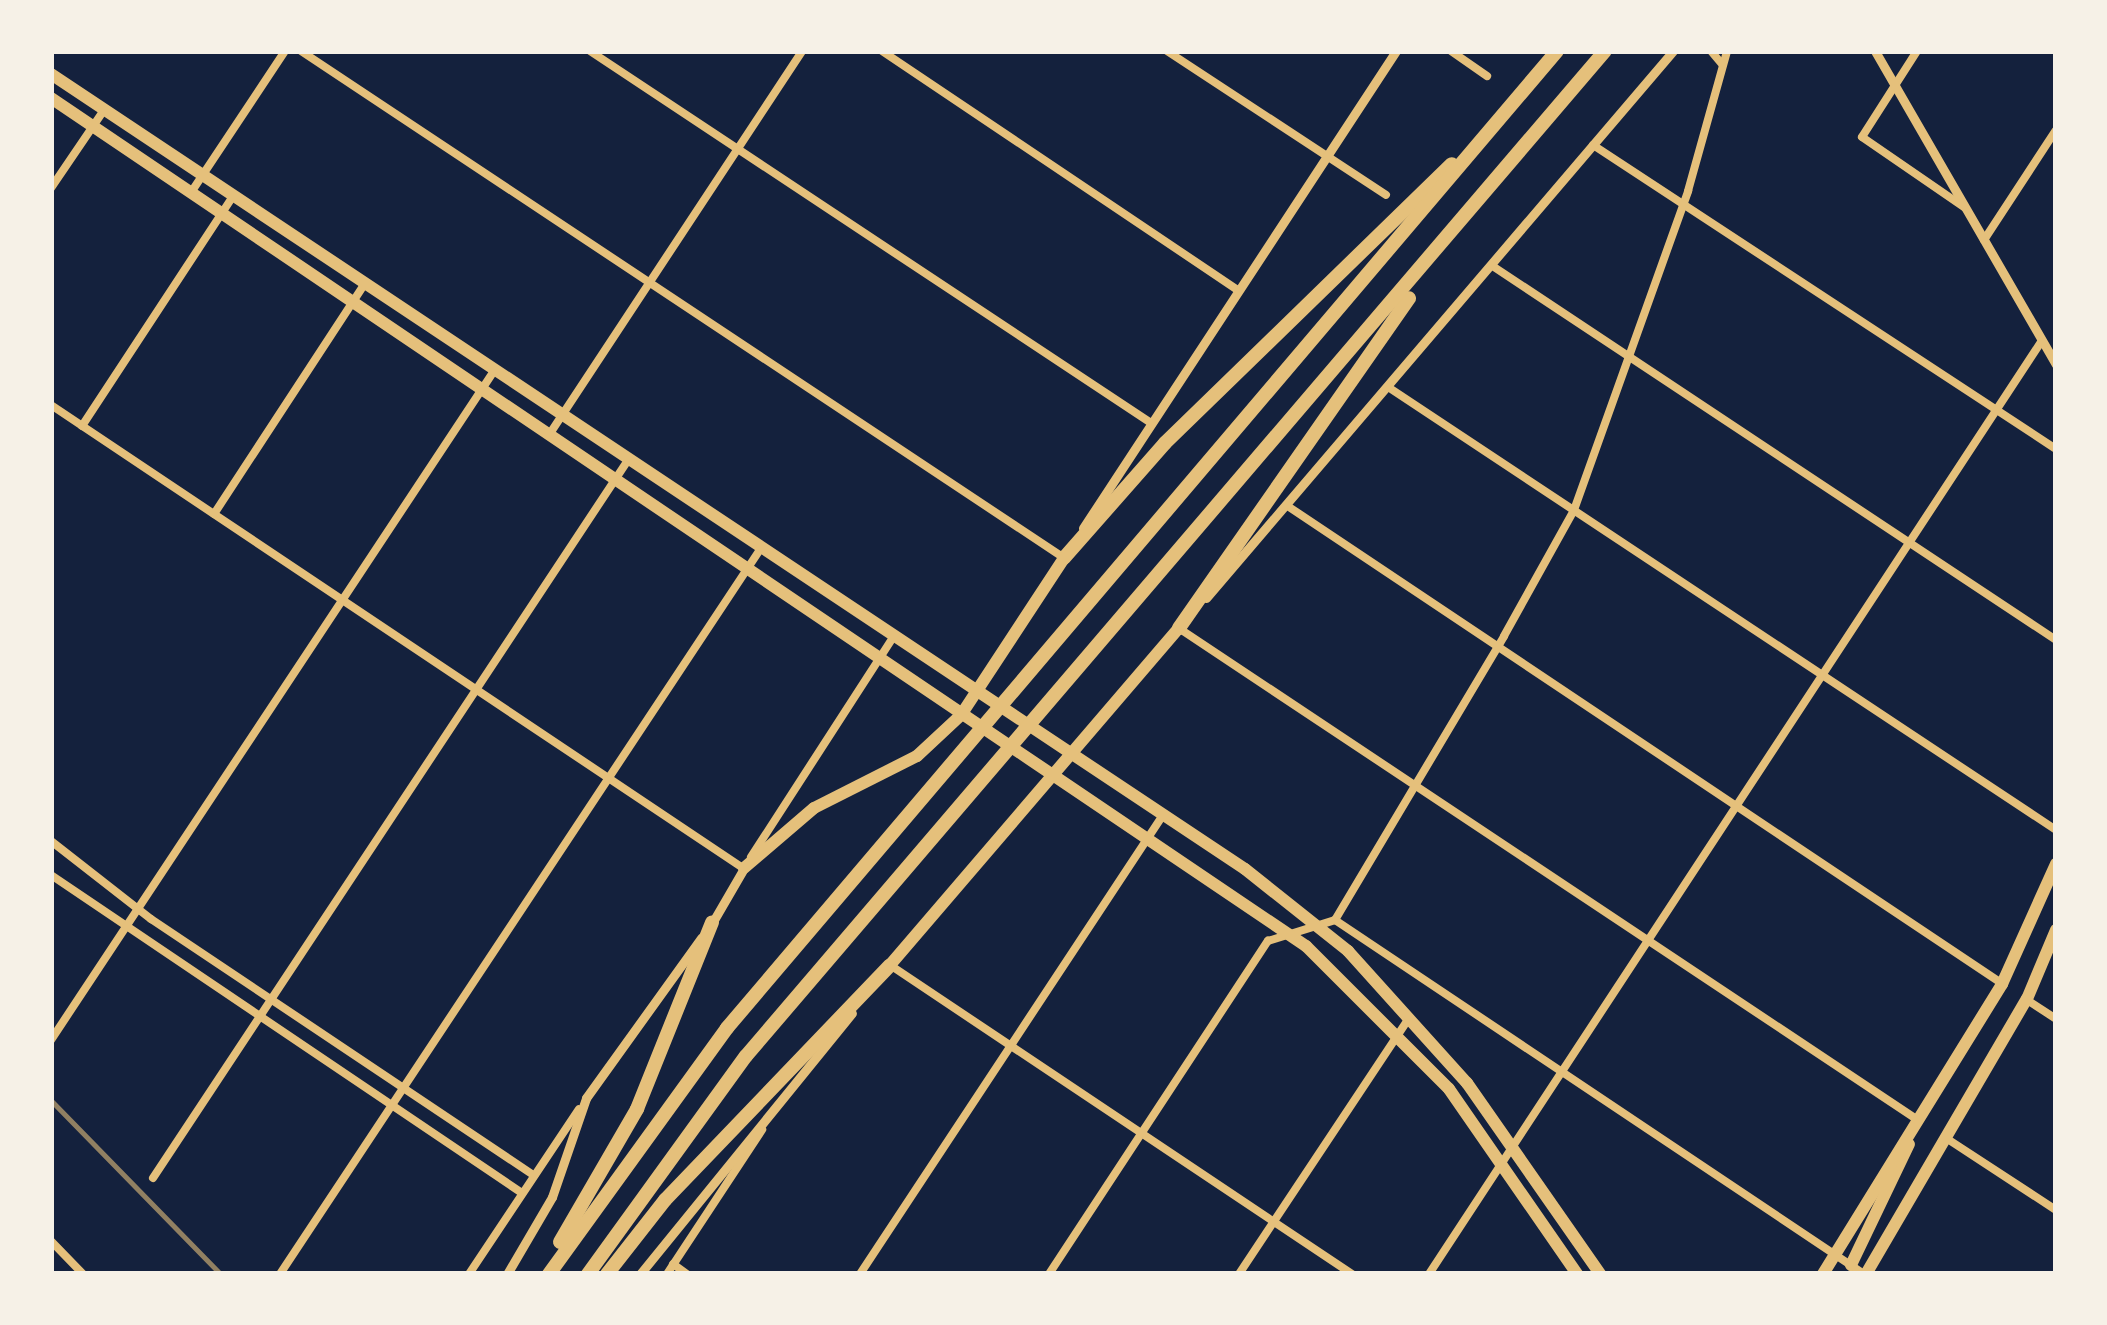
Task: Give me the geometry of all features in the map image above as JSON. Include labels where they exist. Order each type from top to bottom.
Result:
[{"type":"highway","points":[[545,1274],[727,1028],[1558,51]]},
{"type":"highway","points":[[588,1274],[746,1057],[1605,51]]},
{"type":"highway","points":[[1064,558],[1165,443],[1523,91]]},
{"type":"highway","points":[[1178,628],[1458,228]]},
{"type":"highway","points":[[545,1274],[637,1109],[712,922]]},
{"type":"highway","points":[[607,1274],[665,1200],[890,965]]},
{"type":"main road","points":[[51,74],[1056,744],[1069,760],[1245,869],[1348,951],[1408,1018],[1513,1145],[1600,1274]]},
{"type":"main road","points":[[51,98],[1335,969],[1449,1089],[1539,1211],[1577,1274]]},
{"type":"main road","points":[[744,868],[814,808],[917,755],[967,718],[977,691],[1064,558]]},
{"type":"main road","points":[[890,965],[1178,628]]},
{"type":"main road","points":[[1823,1274],[1843,1264],[1918,1120],[2002,984],[2056,864]]},
{"type":"main road","points":[[1865,1274],[1949,1140],[2027,999],[2056,930]]},
{"type":"street","points":[[191,193],[285,51]]},
{"type":"street","points":[[301,51],[1064,558],[1396,51]]},
{"type":"street","points":[[590,51],[1151,423]]},
{"type":"street","points":[[549,435],[802,51]]},
{"type":"street","points":[[882,51],[1239,291]]},
{"type":"street","points":[[1167,51],[1386,195]]},
{"type":"street","points":[[1450,51],[1486,76]]},
{"type":"street","points":[[1673,51],[1289,507],[1178,628],[1918,1120]]},
{"type":"street","points":[[1712,51],[1724,65]]},
{"type":"street","points":[[1049,1274],[1268,941],[1336,920],[1497,650],[1574,510],[1630,358],[1727,51]]},
{"type":"street","points":[[1875,51],[2056,364]]},
{"type":"street","points":[[1917,51],[1862,137],[1964,207]]},
{"type":"street","points":[[51,188],[104,110]]},
{"type":"street","points":[[1984,240],[2056,130]]},
{"type":"street","points":[[1593,146],[2056,449]]},
{"type":"street","points":[[82,426],[232,197]]},
{"type":"street","points":[[1494,267],[2056,640]]},
{"type":"street","points":[[214,514],[364,285]]},
{"type":"street","points":[[1429,1274],[2041,342]]},
{"type":"street","points":[[51,1040],[494,371]]},
{"type":"street","points":[[1390,389],[2056,830]]},
{"type":"street","points":[[51,405],[340,603],[744,868]]},
{"type":"street","points":[[153,1178],[628,460]]},
{"type":"street","points":[[1289,507],[2002,984]]},
{"type":"street","points":[[280,1274],[761,548]]},
{"type":"street","points":[[469,1274],[586,1098],[712,922],[894,637]]},
{"type":"street","points":[[860,1274],[1163,814]]},
{"type":"street","points":[[51,841],[138,909],[534,1175]]},
{"type":"street","points":[[51,874],[124,929],[522,1193]]},
{"type":"street","points":[[1336,920],[1843,1264],[1865,1274]]},
{"type":"street","points":[[640,1274],[890,965],[1352,1274]]},
{"type":"street","points":[[2027,999],[2056,1019]]},
{"type":"street","points":[[1239,1274],[1408,1018]]},
{"type":"street","points":[[507,1274],[553,1197],[586,1098]]},
{"type":"street","points":[[667,1274],[767,1121]]},
{"type":"street","points":[[1949,1140],[2056,1210]]},
{"type":"street","points":[[51,1241],[83,1274]]},
{"type":"street","points":[[673,1264],[687,1274]]},
{"type":"railway","points":[[51,1100],[221,1274]]}]
